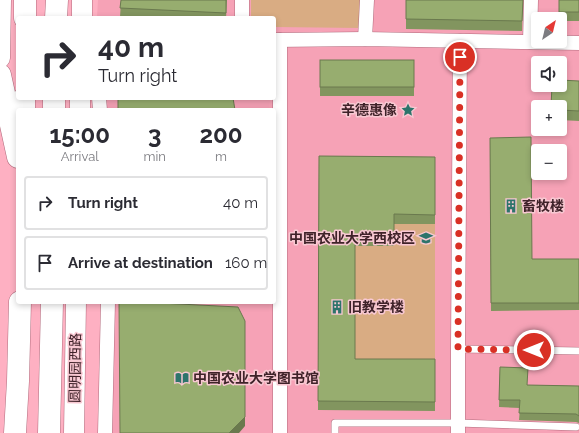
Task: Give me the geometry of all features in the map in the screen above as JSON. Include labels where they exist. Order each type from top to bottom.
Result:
[{"type":"main road","points":[[25,0],[25,16]]},
{"type":"main road","points":[[56,16],[57,0]]},
{"type":"main road","points":[[0,75],[16,148]]},
{"type":"main road","points":[[15,433],[20,304]]},
{"type":"main road","points":[[49,433],[52,304]]},
{"type":"main road","points":[[18,381],[26,423],[26,433]]},
{"type":"street","points":[[0,58],[1,0]]},
{"type":"street","points":[[82,0],[82,16]]},
{"type":"street","points":[[242,0],[242,16]]},
{"type":"street","points":[[365,39],[366,0]]},
{"type":"street","points":[[530,42],[531,0]]},
{"type":"street","points":[[280,433],[277,298],[277,40],[365,39],[579,43]]},
{"type":"street","points":[[458,428],[460,41]]},
{"type":"street","name":"圆明园西路","points":[[74,433],[76,304]]},
{"type":"street","points":[[106,433],[108,304]]},
{"type":"lane","points":[[458,349],[579,351]]},
{"type":"lane","points":[[335,433],[335,423],[458,428],[576,427]]},
{"type":"shaded area","name":"中国农业大学西校区","points":[[98,0],[579,0],[579,433],[101,433],[105,304],[276,304],[276,108],[99,108],[99,100],[276,100],[276,16],[97,16]]},
{"type":"shaded area","points":[[251,0],[361,0],[361,28],[276,27],[276,16],[251,16]]},
{"type":"shaded area","points":[[394,224],[435,224],[435,369],[355,368],[355,246],[394,246]]},
{"type":"building","points":[[121,0],[226,0],[226,13],[120,8]]},
{"type":"building","points":[[406,0],[523,0],[522,21],[406,19]]},
{"type":"building","points":[[559,0],[579,0],[579,12],[559,12]]},
{"type":"building","points":[[320,60],[414,60],[414,87],[320,87]]},
{"type":"building","points":[[567,80],[579,81],[579,111],[567,110],[567,100],[551,100],[552,92],[567,92]]},
{"type":"building","points":[[118,100],[233,100],[235,108],[118,108]]},
{"type":"building","name":"畜牧楼","points":[[531,137],[532,259],[579,259],[579,303],[491,303],[490,138]]},
{"type":"building","name":"旧教学楼","points":[[319,156],[435,157],[435,215],[394,214],[394,237],[355,236],[355,359],[435,359],[435,402],[318,401]]},
{"type":"building","name":"中国农业大学图书馆","points":[[119,304],[179,304],[238,307],[245,321],[245,417],[229,433],[120,433]]},
{"type":"building","points":[[500,367],[528,368],[527,385],[579,386],[579,416],[576,414],[519,413],[520,400],[499,400]]},
{"type":"place","name":"辛德惠像","points":[[408,110]]},
{"type":"place","name":"畜牧楼","points":[[511,206]]},
{"type":"place","name":"中国农业大学西校区","points":[[426,238]]},
{"type":"place","name":"旧教学楼","points":[[337,307]]},
{"type":"place","name":"中国农业大学图书馆","points":[[182,378]]},
{"type":"route","points":[[460,57],[458,349],[534,350]]}]
